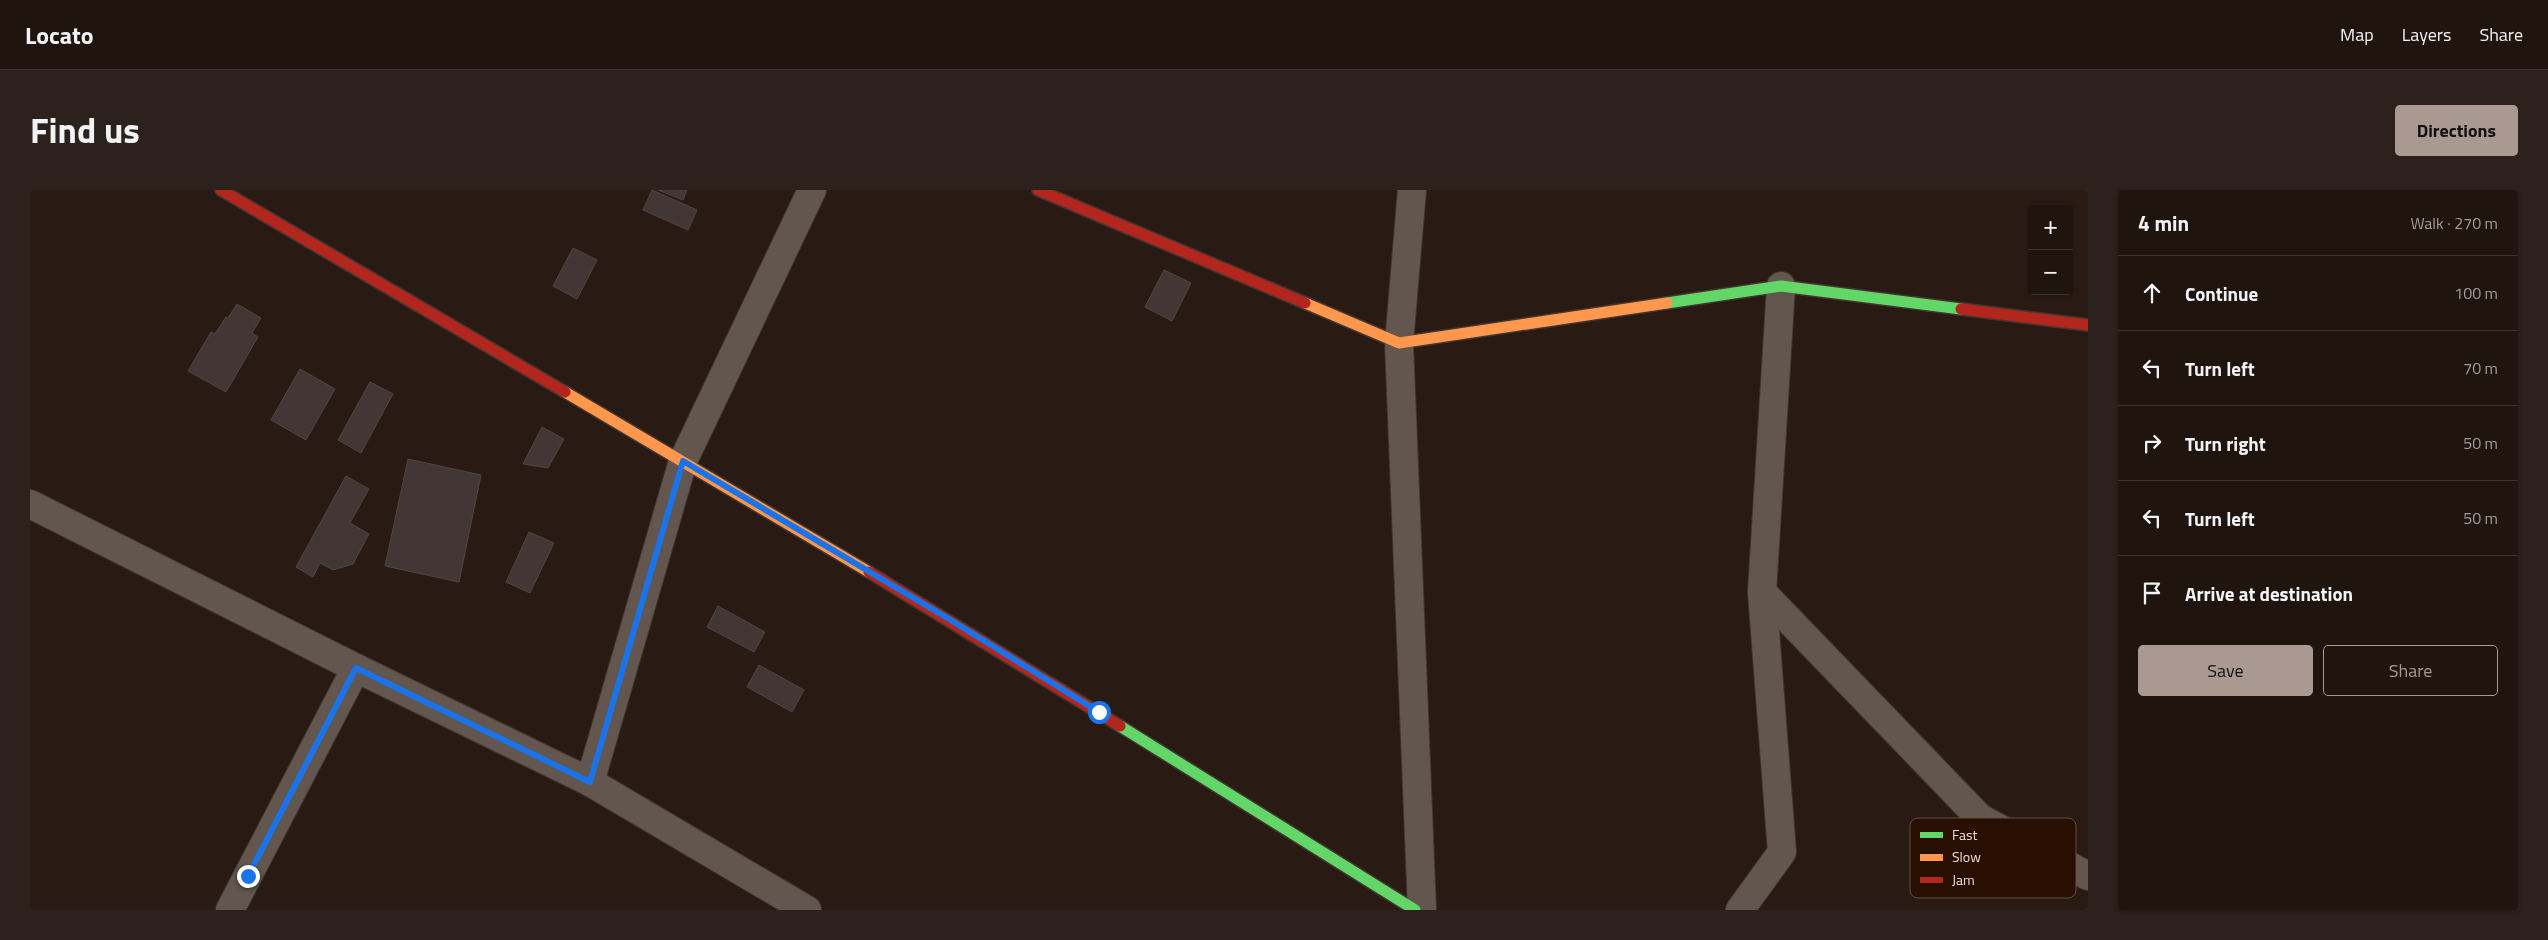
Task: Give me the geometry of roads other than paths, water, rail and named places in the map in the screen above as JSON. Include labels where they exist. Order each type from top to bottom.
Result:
[{"type":"street","points":[[221,190],[949,619],[1415,910]]},
{"type":"street","points":[[590,782],[683,461],[812,190]]},
{"type":"street","points":[[1038,190],[1399,343],[1781,286],[2088,325]]},
{"type":"street","points":[[1412,190],[1399,343],[1422,910]]},
{"type":"street","points":[[1740,910],[1782,852],[1762,592],[1781,286]]},
{"type":"street","points":[[30,504],[356,668],[590,782],[807,910]]},
{"type":"street","points":[[1762,592],[1980,818]]},
{"type":"street","points":[[230,910],[356,668]]},
{"type":"street","points":[[2076,870],[2088,876]]}]
